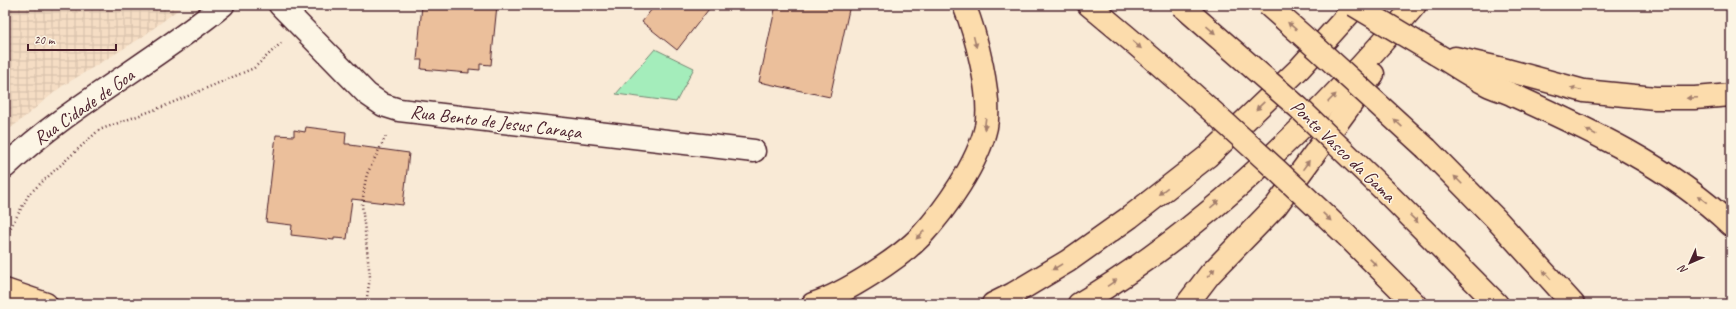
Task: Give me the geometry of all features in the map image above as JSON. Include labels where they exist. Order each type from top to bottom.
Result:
[{"type":"highway","points":[[813,304],[875,272],[920,236],[954,193],[973,162],[986,126],[986,86],[970,20],[964,5]]},
{"type":"highway","points":[[1089,5],[1179,80],[1258,152],[1346,235],[1415,304]]},
{"type":"highway","name":"Ponte Vasco da Gama","points":[[1181,5],[1299,108],[1386,192],[1497,304]]},
{"type":"highway","points":[[1268,5],[1427,149],[1495,218],[1573,304]]},
{"type":"highway","points":[[993,304],[1013,294],[1068,261],[1130,217],[1208,156],[1299,69],[1355,5],[1488,85],[1578,125],[1637,156],[1680,182],[1710,205],[1731,225]]},
{"type":"highway","points":[[1079,304],[1141,263],[1239,184],[1332,98],[1415,5]]},
{"type":"highway","points":[[1187,304],[1210,274],[1276,206],[1424,5]]},
{"type":"highway","points":[[1436,54],[1503,69],[1584,92],[1655,98],[1689,98],[1731,95]]},
{"type":"highway","points":[[5,290],[40,302]]},
{"type":"street","name":"Rua Cidade de Goa","points":[[5,167],[62,118],[158,56],[223,5]]},
{"type":"street","name":"Rua Bento de Jesus Caraça","points":[[280,5],[367,94],[382,105],[399,110],[754,151]]},
{"type":"path","points":[[5,238],[29,194],[99,130],[162,107],[254,68],[283,41]]},
{"type":"path","points":[[366,304],[370,277],[362,205],[364,183],[366,174],[399,110]]},
{"type":"shaded area","points":[[5,5],[184,5],[141,38],[61,87],[5,133]]},
{"type":"green space","points":[[655,49],[694,68],[676,102],[616,94]]},
{"type":"building","points":[[422,5],[497,5],[491,65],[480,64],[480,70],[469,69],[469,73],[421,69],[422,60],[417,60]]},
{"type":"building","points":[[655,5],[712,5],[677,50],[642,22]]},
{"type":"building","points":[[776,5],[850,5],[830,97],[759,82]]},
{"type":"building","points":[[306,127],[346,132],[345,144],[409,153],[403,205],[352,199],[347,239],[334,238],[334,240],[291,235],[292,225],[266,222],[276,135],[294,136],[294,130],[305,132]]}]
